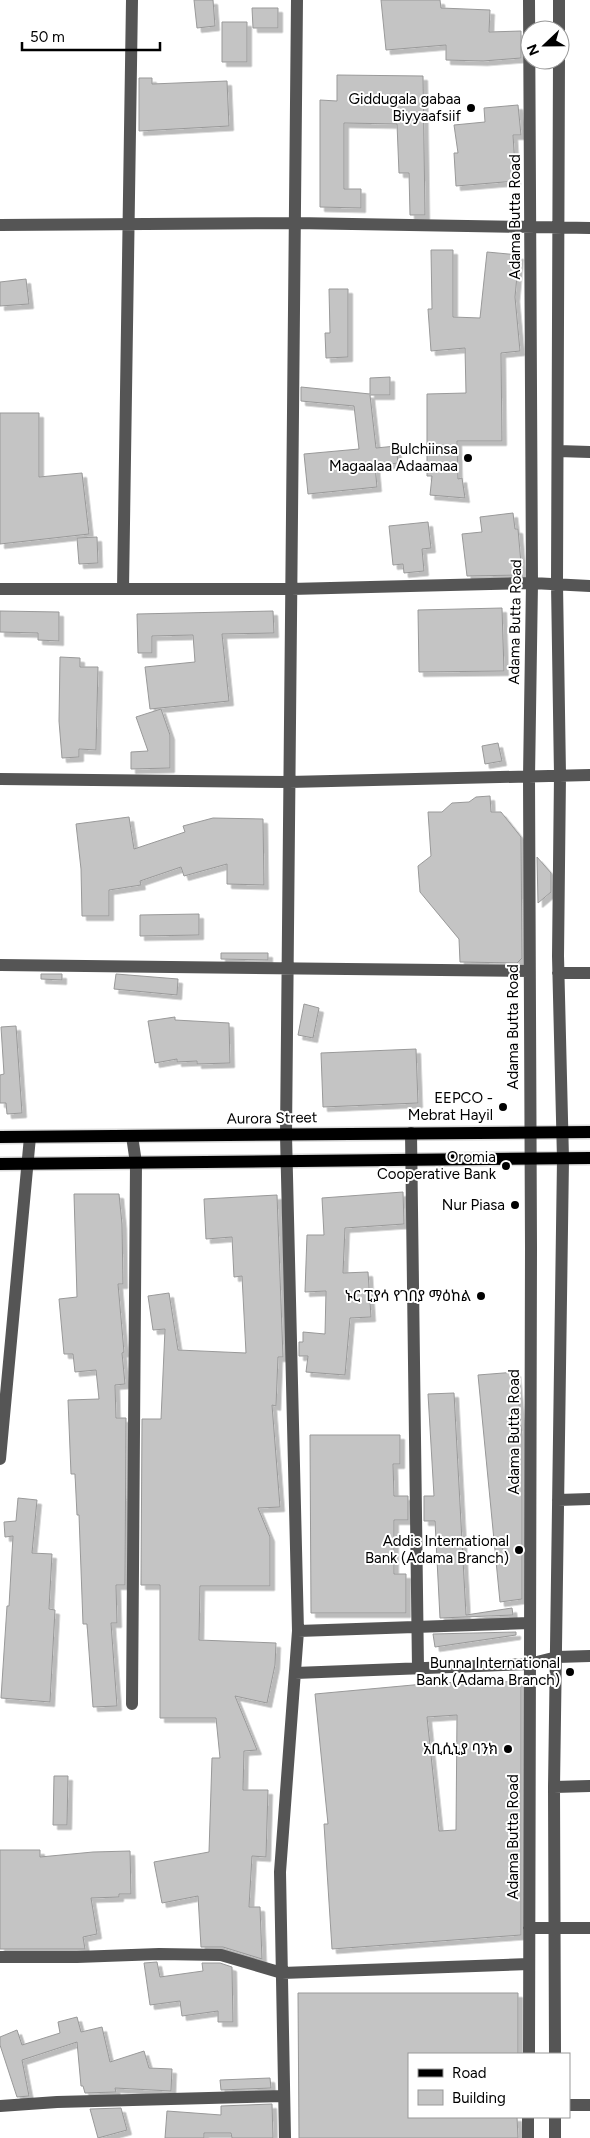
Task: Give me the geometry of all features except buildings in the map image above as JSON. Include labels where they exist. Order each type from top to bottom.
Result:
[{"type":"main road","name":"Aurora Street","points":[[0,1138],[590,1132]]},
{"type":"main road","points":[[0,1164],[590,1158]]},
{"type":"street","points":[[123,589],[132,0]]},
{"type":"street","points":[[285,2138],[280,1872],[298,1631],[286,1134],[297,0]]},
{"type":"street","name":"Adama Butta Road","points":[[528,2053],[531,1248],[529,1159],[529,777],[532,584],[529,0]]},
{"type":"street","points":[[559,0],[559,20]]},
{"type":"street","points":[[555,2053],[554,1787],[563,1159],[558,973],[560,775],[556,584],[560,228],[559,70]]},
{"type":"street","points":[[0,225],[295,223],[590,228]]},
{"type":"street","points":[[558,452],[590,452]]},
{"type":"street","points":[[0,589],[291,588],[532,584],[590,586]]},
{"type":"street","points":[[0,779],[289,782],[590,775]]},
{"type":"street","points":[[0,965],[529,971]]},
{"type":"street","points":[[558,973],[590,973]]},
{"type":"street","points":[[410,1133],[418,1668]]},
{"type":"street","points":[[132,1136],[136,1163],[132,1704]]},
{"type":"street","points":[[0,1459],[30,1137]]},
{"type":"street","points":[[558,1500],[590,1499]]},
{"type":"street","points":[[298,1631],[529,1623]]},
{"type":"street","points":[[295,1673],[529,1664],[557,1657],[590,1656]]},
{"type":"street","points":[[554,1787],[590,1786]]},
{"type":"street","points":[[529,1928],[590,1928]]},
{"type":"street","points":[[0,1957],[159,1954],[221,1955],[282,1974],[529,1964]]},
{"type":"street","points":[[0,2106],[57,2102],[284,2096]]},
{"type":"street","points":[[570,2105],[590,2104]]},
{"type":"street","points":[[528,2118],[528,2138]]},
{"type":"street","points":[[555,2118],[555,2138]]},
{"type":"place","name":"Giddugala gabaa Biyyaafsiif","points":[[471,108]]},
{"type":"place","name":"Bulchiinsa Magaalaa Adaamaa","points":[[468,458]]},
{"type":"place","name":"EEPCO - Mebrat Hayil","points":[[503,1107]]},
{"type":"place","name":"Oromia Cooperative Bank","points":[[506,1166]]},
{"type":"place","name":"Nur Piasa","points":[[515,1205]]},
{"type":"place","name":"ኑር ፒያሳ የገበያ ማዕከል","points":[[481,1296]]},
{"type":"place","name":"Addis International Bank (Adama Branch)","points":[[519,1550]]},
{"type":"place","name":"Bunna International Bank (Adama Branch)","points":[[570,1672]]},
{"type":"place","name":"አቢሲኒያ ባንክ","points":[[508,1749]]}]
